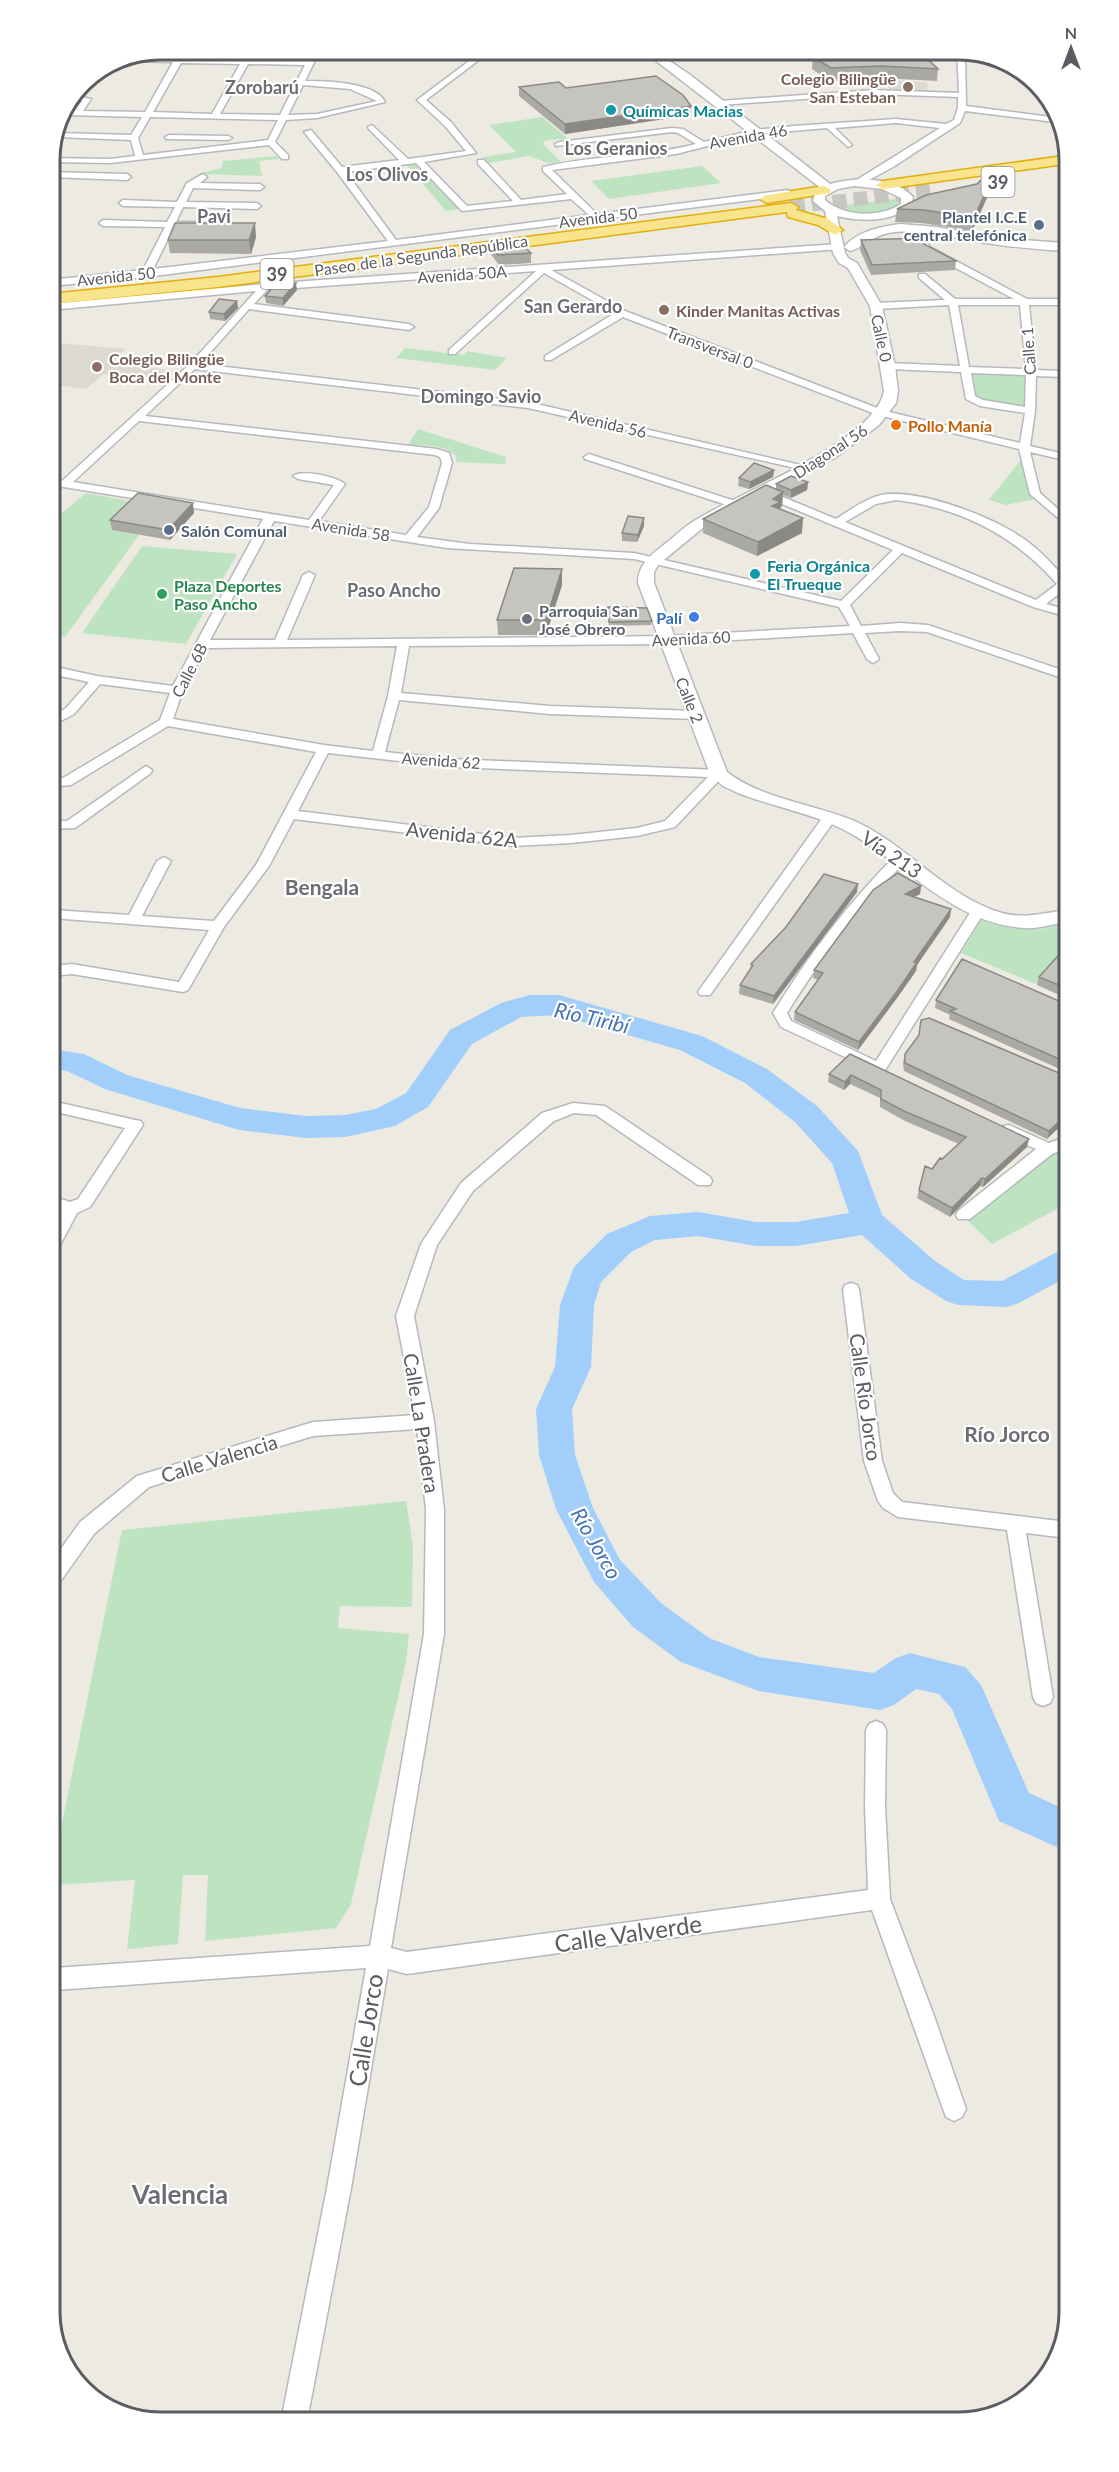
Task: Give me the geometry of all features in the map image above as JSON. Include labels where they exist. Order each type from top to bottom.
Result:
[{"type":"highway","name":"39","points":[[926,184],[1059,164]]},
{"type":"highway","name":"39","points":[[926,184],[1059,174]]},
{"type":"highway","points":[[886,177],[926,184]]},
{"type":"highway","points":[[498,240],[598,220],[826,189]]},
{"type":"highway","points":[[498,240],[576,239],[790,207],[829,209]]},
{"type":"highway","points":[[790,207],[846,236]]},
{"type":"highway","name":"Paseo de la Segunda República","points":[[60,291],[498,240]]},
{"type":"highway","name":"Paseo de la Segunda República","points":[[60,301],[157,293],[498,240]]},
{"type":"highway","points":[[60,284],[164,279]]},
{"type":"main road","points":[[661,60],[720,103],[826,189],[886,177],[914,203],[898,212],[870,216],[848,215],[829,209]]},
{"type":"main road","points":[[797,166],[823,177],[856,183]]},
{"type":"main road","name":"Calle 0","points":[[826,189],[819,195],[819,201],[829,209],[846,236],[843,261],[853,266],[876,306],[891,391],[889,403],[882,413]]},
{"type":"main road","points":[[846,236],[870,216]]},
{"type":"main road","points":[[846,236],[868,237],[897,227],[922,228],[999,241],[1059,247]]},
{"type":"main road","name":"Diagonal 56","points":[[653,561],[708,517],[805,469],[853,439],[882,413]]},
{"type":"main road","name":"Calle 2","points":[[653,561],[646,572],[646,583],[719,774]]},
{"type":"main road","name":"Vía 213","points":[[719,774],[743,789],[830,817],[874,839],[978,911],[1008,920],[1026,922],[1059,917]]},
{"type":"street","points":[[157,60],[308,63]]},
{"type":"street","points":[[271,142],[310,60]]},
{"type":"street","points":[[340,170],[472,153],[448,124],[421,99],[474,60]]},
{"type":"street","points":[[856,183],[886,177],[957,121],[962,108],[961,60]]},
{"type":"street","points":[[140,158],[134,138],[178,61]]},
{"type":"street","points":[[214,117],[245,63]]},
{"type":"street","points":[[72,113],[284,118],[317,116],[381,102],[364,89],[344,85],[300,83]]},
{"type":"street","points":[[720,103],[874,92],[962,95]]},
{"type":"street","points":[[77,114],[87,99],[81,99]]},
{"type":"street","points":[[962,108],[1051,120]]},
{"type":"street","name":"Avenida 46","points":[[572,196],[546,169],[676,152],[755,132],[903,121],[948,127]]},
{"type":"street","points":[[828,126],[848,145]]},
{"type":"street","points":[[372,127],[405,161]]},
{"type":"street","points":[[559,144],[663,131],[680,132],[701,144]]},
{"type":"street","points":[[308,132],[340,170],[394,243]]},
{"type":"street","points":[[63,135],[134,138]]},
{"type":"street","points":[[169,137],[230,138]]},
{"type":"street","points":[[204,138],[207,150]]},
{"type":"street","points":[[60,160],[110,161],[271,142]]},
{"type":"street","points":[[271,142],[285,158]]},
{"type":"street","points":[[418,160],[465,209],[572,196],[595,217]]},
{"type":"street","points":[[106,176],[110,161]]},
{"type":"street","points":[[481,162],[519,202]]},
{"type":"street","points":[[60,174],[127,177]]},
{"type":"street","points":[[146,274],[190,185],[203,177]]},
{"type":"street","points":[[190,185],[260,187]]},
{"type":"street","name":"Avenida 50","points":[[60,283],[826,189]]},
{"type":"street","points":[[123,203],[257,206]]},
{"type":"street","points":[[103,223],[205,225]]},
{"type":"street","name":"Calle 1","points":[[922,228],[919,236],[921,243],[927,249],[1024,301],[1030,372],[1030,411],[1024,448],[1035,494],[1059,516]]},
{"type":"street","name":"Avenida 50A","points":[[60,306],[157,293],[543,269],[846,236]]},
{"type":"street","points":[[452,352],[543,269]]},
{"type":"street","name":"Transversal 0","points":[[543,269],[622,313],[882,413]]},
{"type":"street","points":[[922,276],[953,302],[970,397],[980,403],[1030,411]]},
{"type":"street","points":[[65,484],[193,366],[264,287]]},
{"type":"street","points":[[157,293],[409,327]]},
{"type":"street","points":[[876,306],[953,302],[1059,302]]},
{"type":"street","points":[[548,358],[622,313]]},
{"type":"street","name":"Avenida 56","points":[[193,366],[528,405],[805,469]]},
{"type":"street","points":[[888,366],[1059,374]]},
{"type":"street","points":[[882,413],[1059,457]]},
{"type":"street","points":[[136,418],[437,452],[445,455],[447,463],[434,508],[410,538]]},
{"type":"street","points":[[589,457],[734,504]]},
{"type":"street","points":[[298,476],[330,480],[340,484],[312,523]]},
{"type":"street","name":"Avenida 58","points":[[60,483],[489,550],[603,553],[653,561],[844,605]]},
{"type":"street","points":[[762,492],[1059,611]]},
{"type":"street","points":[[838,522],[881,498],[899,498],[933,504],[1011,536],[1044,562],[1059,578]]},
{"type":"street","name":"Calle 6B","points":[[60,782],[66,782],[166,722],[177,690],[270,517]]},
{"type":"street","points":[[873,659],[844,605],[901,548]]},
{"type":"street","points":[[279,644],[309,575]]},
{"type":"street","points":[[1037,604],[1059,588]]},
{"type":"street","name":"Avenida 60","points":[[202,644],[667,640],[900,627],[928,629],[1059,673]]},
{"type":"street","points":[[378,755],[394,696],[404,643]]},
{"type":"street","points":[[60,672],[97,680],[177,690]]},
{"type":"street","points":[[60,717],[87,695],[97,680]]},
{"type":"street","points":[[394,696],[550,710],[696,715]]},
{"type":"street","name":"Avenida 62","points":[[166,722],[324,749],[452,763],[719,774]]},
{"type":"street","points":[[60,970],[72,969],[183,987],[218,926],[262,866],[324,749]]},
{"type":"street","points":[[60,825],[70,825],[146,770]]},
{"type":"street","name":"Avenida 62A","points":[[289,814],[514,842],[637,832],[670,824],[719,774]]},
{"type":"street","points":[[705,992],[830,817]]},
{"type":"street","points":[[901,858],[865,894],[791,993],[780,1013],[786,1024],[884,1071],[955,957],[978,911]]},
{"type":"street","points":[[134,919],[164,861]]},
{"type":"street","points":[[60,914],[218,926]]},
{"type":"street","points":[[60,1108],[135,1125],[84,1203],[71,1209],[60,1230]]},
{"type":"street","name":"Calle La Pradera","points":[[377,1956],[434,1634],[435,1510],[424,1421],[405,1316],[429,1244],[467,1187],[548,1117],[573,1108],[600,1110],[704,1181]]},
{"type":"street","points":[[996,1124],[1049,1149]]},
{"type":"street","points":[[964,1215],[1049,1149],[1059,1145]]},
{"type":"street","points":[[60,1205],[71,1209]]},
{"type":"street","name":"Calle Río Jorco","points":[[851,1289],[873,1461],[890,1503],[898,1509],[1059,1529]]},
{"type":"street","name":"Calle Valencia","points":[[60,1566],[87,1528],[143,1481],[313,1429],[424,1421]]},
{"type":"street","points":[[1015,1524],[1043,1697]]},
{"type":"street","points":[[876,1730],[874,1807],[879,1899],[923,2016],[954,2109]]},
{"type":"street","name":"Calle Valverde","points":[[377,1956],[407,1962],[879,1899]]},
{"type":"street","name":"Calle Jorco","points":[[60,1979],[377,1956],[339,2188],[296,2412]]},
{"type":"shaded area","name":"Colegio Bilingüe San Esteban","points":[[886,80],[927,82],[928,92],[889,91]]},
{"type":"shaded area","name":"Colegio Bilingüe Boca del Monte","points":[[60,343],[125,349],[112,362],[175,371],[165,382],[103,374],[86,389],[60,385]]},
{"type":"green space","points":[[542,117],[571,141],[559,139],[544,141],[543,144],[561,162],[548,163],[529,156],[489,163],[483,157],[516,152],[489,125]]},
{"type":"green space","points":[[276,156],[279,159],[259,161],[262,176],[203,174],[196,178],[195,182],[183,183],[201,173],[222,168],[223,161]]},
{"type":"green space","points":[[421,163],[461,209],[446,211],[407,165]]},
{"type":"green space","points":[[702,166],[721,183],[609,199],[591,181]]},
{"type":"green space","points":[[901,198],[900,206],[883,212],[857,213],[831,207]]},
{"type":"green space","points":[[405,348],[464,355],[467,351],[506,358],[495,370],[396,358]]},
{"type":"green space","points":[[970,371],[1028,374],[1025,409],[975,398]]},
{"type":"green space","points":[[418,429],[506,457],[505,464],[456,462],[456,456],[446,449],[408,445]]},
{"type":"green space","points":[[1021,460],[1025,460],[1026,481],[1036,499],[1006,505],[989,500]]},
{"type":"green space","points":[[86,493],[140,503],[113,530],[139,535],[65,637],[60,636],[60,515]]},
{"type":"green space","name":"Plaza Deportes Paso Ancho","points":[[142,546],[237,554],[186,644],[82,633]]},
{"type":"green space","points":[[983,917],[1042,929],[1059,925],[1059,961],[1036,984],[961,953]]},
{"type":"green space","points":[[1059,1149],[1059,1208],[992,1244],[967,1220]]},
{"type":"green space","points":[[406,1501],[413,1546],[412,1607],[340,1606],[338,1628],[409,1634],[406,1662],[351,1904],[336,1928],[205,1941],[208,1875],[183,1875],[178,1944],[127,1949],[135,1880],[60,1885],[60,1833],[122,1530]]},
{"type":"building","points":[[818,60],[928,60],[938,69],[881,66],[831,68]]},
{"type":"building","name":"Químicas Macias","points":[[656,76],[683,95],[691,106],[565,124],[519,87],[559,82],[566,88]]},
{"type":"building","points":[[992,178],[974,218],[924,210],[897,209],[926,195],[977,184],[981,180]]},
{"type":"building","points":[[175,223],[255,223],[249,240],[168,240]]},
{"type":"building","points":[[920,238],[924,244],[956,261],[872,265],[861,240]]},
{"type":"building","points":[[518,240],[531,253],[498,255],[490,243]]},
{"type":"building","points":[[296,283],[283,298],[265,296],[275,285]]},
{"type":"building","points":[[219,299],[237,301],[224,314],[209,312]]},
{"type":"building","points":[[754,463],[774,470],[750,482],[739,478]]},
{"type":"building","points":[[791,476],[808,482],[791,490],[776,484]]},
{"type":"building","points":[[766,485],[783,492],[773,499],[781,502],[772,506],[803,518],[758,542],[703,519]]},
{"type":"building","points":[[138,493],[193,503],[168,530],[110,520]]},
{"type":"building","points":[[628,516],[644,518],[638,535],[622,533]]},
{"type":"building","name":"Parroquia San José Obrero","points":[[514,568],[562,569],[546,620],[497,620]]},
{"type":"building","points":[[608,607],[647,608],[652,621],[609,622]]},
{"type":"building","points":[[898,873],[921,886],[905,894],[951,909],[914,962],[917,962],[898,990],[859,1042],[795,1012],[823,973],[814,970],[873,890]]},
{"type":"building","points":[[824,874],[858,884],[774,996],[740,985],[753,965],[751,964],[786,927]]},
{"type":"building","points":[[1059,955],[1059,985],[1039,977]]},
{"type":"building","points":[[962,959],[1059,1001],[1059,1059],[950,1011],[956,1009],[936,1000]]},
{"type":"building","points":[[929,1018],[1059,1073],[1059,1122],[1049,1131],[905,1063],[905,1054],[919,1035],[921,1020]]},
{"type":"building","points":[[850,1054],[1029,1139],[985,1179],[982,1178],[952,1208],[919,1190],[925,1166],[932,1169],[940,1158],[942,1159],[966,1137],[881,1099],[881,1090],[851,1075],[845,1082],[829,1074]]},
{"type":"waterway","name":"Río Tiribí","points":[[60,1060],[73,1061],[116,1082],[239,1119],[306,1127],[345,1126],[384,1118],[417,1100],[461,1037],[511,1010],[530,1005],[559,1005],[691,1043],[756,1076],[806,1114],[847,1159],[858,1197],[869,1222]]},
{"type":"waterway","name":"Río Tiribí","points":[[869,1222],[923,1270],[958,1292],[1007,1294],[1059,1266]]},
{"type":"waterway","name":"Río Jorco","points":[[869,1222],[796,1234],[756,1234],[698,1224],[650,1228],[619,1243],[586,1276],[577,1305],[573,1367],[554,1409],[557,1455],[575,1509],[607,1571],[647,1615],[695,1650],[759,1674],[880,1692],[910,1670],[951,1679],[967,1698],[1014,1807],[1059,1828]]},
{"type":"tunnel","points":[[791,207],[933,190]]},
{"type":"place","name":"Colegio Bilingüe San Esteban","points":[[908,87]]},
{"type":"place","name":"Químicas Macias","points":[[611,110]]},
{"type":"place","name":"Plantel I.C.E central telefónica","points":[[1039,225]]},
{"type":"place","name":"Kinder Manitas Activas","points":[[664,310]]},
{"type":"place","name":"Colegio Bilingüe Boca del Monte","points":[[97,367]]},
{"type":"place","name":"Pollo Manía","points":[[896,425]]},
{"type":"place","name":"Salón Comunal","points":[[169,530]]},
{"type":"place","name":"Feria Orgánica El Trueque","points":[[755,574]]},
{"type":"place","name":"Plaza Deportes Paso Ancho","points":[[162,594]]},
{"type":"place","name":"Palí","points":[[694,617]]},
{"type":"place","name":"Parroquia San José Obrero","points":[[527,619]]},
{"type":"district","name":"Zorobarú","points":[[262,87]]},
{"type":"district","name":"Los Geranios","points":[[616,148]]},
{"type":"district","name":"Los Olivos","points":[[387,174]]},
{"type":"district","name":"Pavi","points":[[214,216]]},
{"type":"district","name":"San Gerardo","points":[[573,306]]},
{"type":"district","name":"Domingo Savio","points":[[481,396]]},
{"type":"district","name":"Paso Ancho","points":[[394,590]]},
{"type":"district","name":"Bengala","points":[[322,886]]},
{"type":"district","name":"Río Jorco","points":[[1007,1433]]},
{"type":"district","name":"Valencia","points":[[180,2194]]}]
